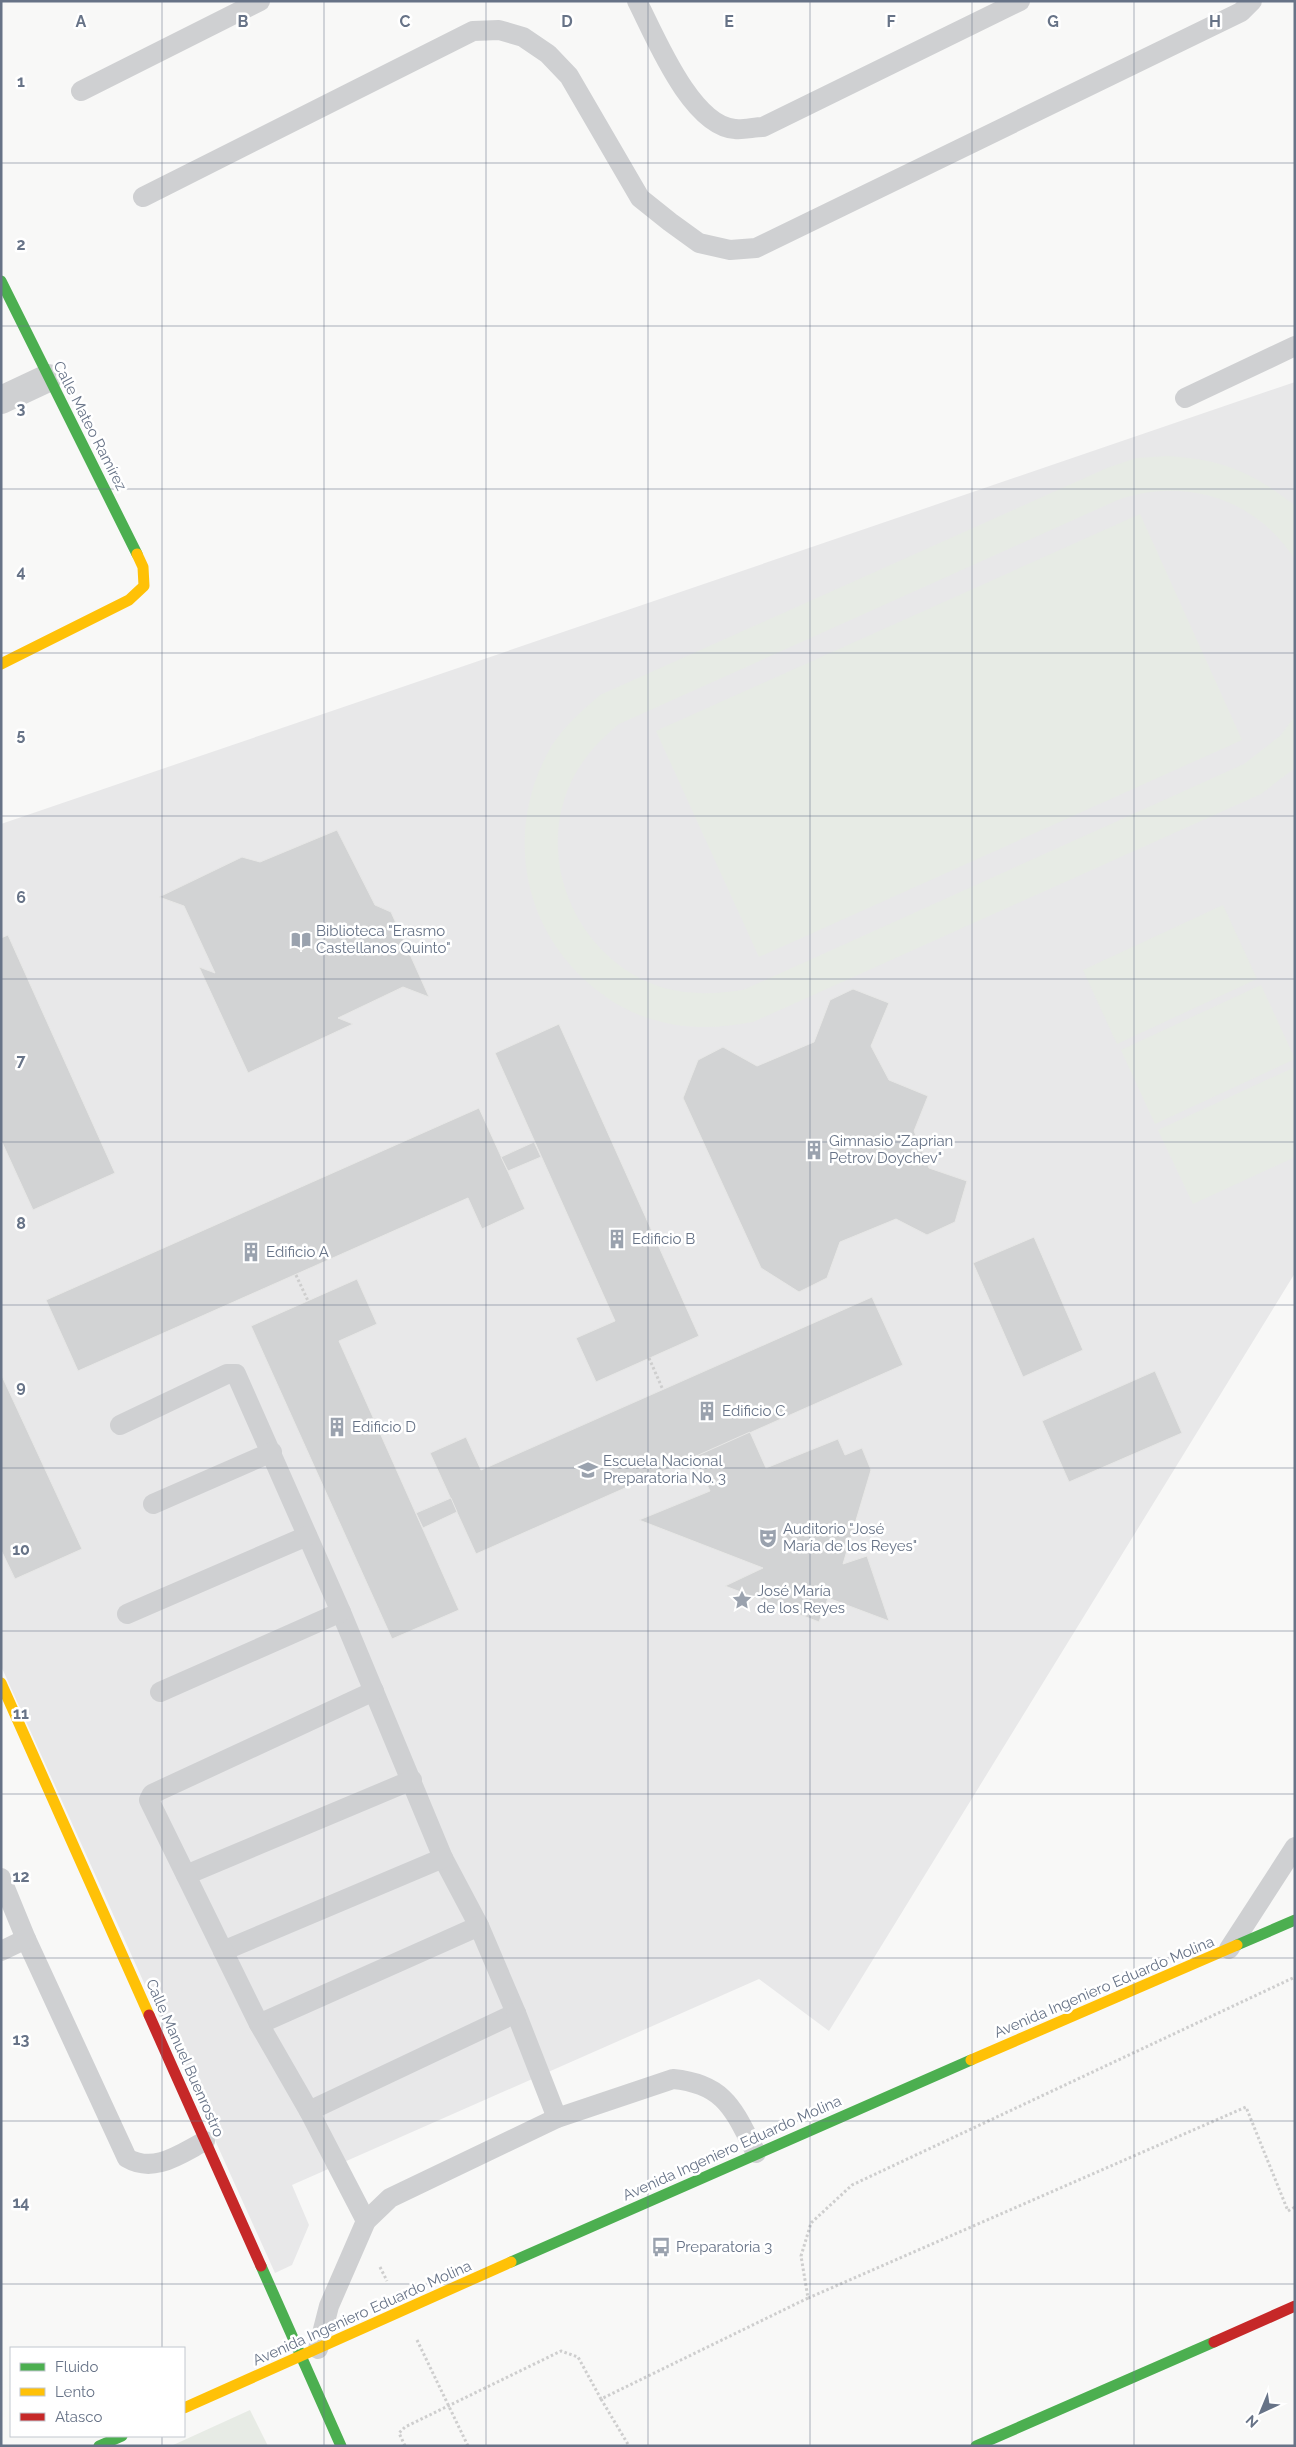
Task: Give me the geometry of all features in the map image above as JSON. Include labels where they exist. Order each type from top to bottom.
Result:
[{"type":"main road","name":"Calle Mateo Ramírez","points":[[1,281],[144,567],[144,586],[129,600],[1,664]]},
{"type":"main road","name":"Calle Manuel Buenrostro","points":[[1,1683],[205,2141],[310,2352],[341,2446]]},
{"type":"main road","name":"Avenida Ingeniero Eduardo Molina","points":[[185,2408],[756,2153],[1295,1920]]},
{"type":"main road","points":[[976,2446],[1295,2306]]},
{"type":"main road","points":[[99,2446],[120,2437]]},
{"type":"street","points":[[1,400],[48,378]]},
{"type":"lane","points":[[82,91],[260,1]]},
{"type":"lane","points":[[637,1],[685,93],[709,118],[734,130],[763,127],[1020,1]]},
{"type":"lane","points":[[143,197],[473,31],[499,30],[523,37],[548,54],[569,76],[640,198],[699,243],[730,250],[756,248],[1242,12],[1252,1]]},
{"type":"lane","points":[[1185,398],[1295,346]]},
{"type":"lane","points":[[120,1425],[233,1373],[236,1374],[342,1612],[443,1858],[479,1926],[516,2013],[557,2118]]},
{"type":"lane","points":[[154,1504],[272,1452]]},
{"type":"lane","points":[[127,1614],[307,1536]]},
{"type":"lane","points":[[160,1692],[342,1612]]},
{"type":"lane","points":[[366,2221],[309,2111],[259,2024],[149,1800],[152,1794],[374,1691]]},
{"type":"lane","points":[[186,1875],[412,1780]]},
{"type":"lane","points":[[1229,1949],[1295,1847]]},
{"type":"lane","points":[[224,1951],[443,1858]]},
{"type":"lane","points":[[1,1878],[26,1939],[127,2158],[136,2164],[147,2166],[158,2164],[205,2141]]},
{"type":"lane","points":[[259,2024],[479,1926]]},
{"type":"lane","points":[[1,1951],[26,1939]]},
{"type":"lane","points":[[309,2111],[516,2013]]},
{"type":"lane","points":[[310,2352],[366,2221],[390,2198],[557,2118],[673,2079],[693,2081],[709,2088],[733,2107],[756,2153]]},
{"type":"path","points":[[296,1275],[308,1301]]},
{"type":"path","points":[[649,1358],[663,1390]]},
{"type":"path","points":[[808,2298],[802,2256],[811,2223],[852,2185],[1295,1976]]},
{"type":"path","points":[[601,2399],[808,2298],[1246,2107],[1288,2211],[1295,2207]]},
{"type":"path","points":[[377,2262],[390,2288]]},
{"type":"path","points":[[413,2332],[468,2446]]},
{"type":"path","points":[[405,2446],[399,2433],[405,2427],[561,2351],[578,2357],[629,2446]]},
{"type":"shaded area","name":"Escuela Nacional Preparatoria No. 3","points":[[1295,382],[1295,1273],[829,2031],[759,1979],[292,2185],[309,2225],[292,2265],[275,2273],[1,1666],[1,824]]},
{"type":"shaded area","points":[[1169,456],[1221,464],[1235,469],[1263,483],[1293,504],[1295,506],[1295,560],[1279,539],[1261,522],[1240,508],[1218,498],[1170,491],[1145,493],[1120,499],[619,724],[596,745],[583,761],[568,789],[560,819],[558,850],[563,880],[573,909],[589,935],[610,957],[635,976],[664,988],[684,992],[713,993],[743,990],[1244,764],[1280,736],[1295,716],[1295,768],[1261,794],[753,1022],[716,1027],[692,1027],[646,1017],[628,1010],[602,994],[587,982],[564,958],[546,931],[534,901],[527,871],[525,840],[528,808],[537,777],[551,747],[567,726],[600,695],[1107,468],[1136,458]]},
{"type":"shaded area","points":[[1140,514],[1242,740],[759,957],[656,731]]},
{"type":"shaded area","points":[[1223,905],[1257,979],[1117,1044],[1083,970]]},
{"type":"shaded area","points":[[1261,985],[1295,1059],[1155,1124],[1121,1050]]},
{"type":"shaded area","points":[[1295,1067],[1295,1157],[1193,1204],[1158,1130]]},
{"type":"shaded area","points":[[250,2410],[268,2446],[171,2446]]},
{"type":"building","name":"Biblioteca \"Erasmo Castellanos Quinto\"","points":[[337,830],[375,905],[391,912],[429,997],[403,987],[338,1018],[353,1024],[248,1073],[199,967],[215,973],[184,906],[159,897],[242,857],[260,862]]},
{"type":"building","points":[[8,935],[115,1173],[33,1210],[1,1140],[1,938]]},
{"type":"building","name":"Gimnasio \"Zaprian Petrov Doychev\"","points":[[853,989],[889,1003],[871,1046],[889,1080],[928,1096],[914,1131],[929,1168],[967,1181],[955,1222],[927,1235],[896,1219],[840,1242],[827,1278],[799,1292],[761,1268],[683,1098],[698,1060],[723,1047],[757,1066],[814,1042],[830,1000]]},
{"type":"building","name":"Edificio B","points":[[559,1024],[699,1336],[596,1382],[576,1338],[615,1321],[495,1053]]},
{"type":"building","name":"Edificio A","points":[[479,1108],[525,1209],[482,1229],[468,1198],[78,1371],[46,1300]]},
{"type":"building","points":[[534,1142],[541,1157],[508,1171],[501,1157]]},
{"type":"building","points":[[1034,1237],[1083,1350],[1023,1377],[973,1263]]},
{"type":"building","name":"Edificio D","points":[[357,1279],[377,1324],[339,1341],[459,1610],[392,1639],[251,1326]]},
{"type":"building","name":"Edificio C","points":[[872,1297],[903,1365],[476,1554],[430,1453],[466,1437],[481,1470]]},
{"type":"building","points":[[1155,1371],[1182,1433],[1069,1482],[1042,1421]]},
{"type":"building","points":[[1,1374],[82,1549],[15,1579],[1,1550]]},
{"type":"building","name":"Auditorio \"José María de los Reyes\"","points":[[750,1432],[766,1468],[838,1439],[845,1455],[862,1448],[871,1470],[843,1564],[867,1556],[889,1621],[828,1598],[819,1622],[725,1586],[763,1568],[639,1520],[710,1491],[694,1457]]},
{"type":"building","points":[[451,1498],[457,1512],[423,1528],[416,1513]]},
{"type":"traffic: fast","points":[[1,281],[137,554]]},
{"type":"traffic: fast","points":[[1237,1945],[1295,1920]]},
{"type":"traffic: fast","points":[[511,2262],[971,2060]]},
{"type":"traffic: fast","points":[[261,2266],[341,2446]]},
{"type":"traffic: fast","points":[[976,2446],[1214,2342]]},
{"type":"traffic: fast","points":[[99,2446],[120,2437]]},
{"type":"traffic: slow","points":[[1,664],[129,600],[144,586],[143,567],[137,554]]},
{"type":"traffic: slow","points":[[1,1683],[149,2015]]},
{"type":"traffic: slow","points":[[971,2060],[1237,1945]]},
{"type":"traffic: slow","points":[[185,2408],[511,2262]]},
{"type":"traffic: jam","points":[[149,2015],[261,2266]]},
{"type":"traffic: jam","points":[[1214,2342],[1295,2306]]},
{"type":"place","name":"Biblioteca \"Erasmo Castellanos Quinto\"","points":[[301,940]]},
{"type":"place","name":"Gimnasio \"Zaprian Petrov Doychev\"","points":[[814,1150]]},
{"type":"place","name":"Edificio B","points":[[617,1239]]},
{"type":"place","name":"Edificio A","points":[[251,1252]]},
{"type":"place","name":"Edificio C","points":[[707,1411]]},
{"type":"place","name":"Edificio D","points":[[337,1427]]},
{"type":"place","name":"Escuela Nacional Preparatoria No. 3","points":[[588,1470]]},
{"type":"place","name":"Auditorio \"José María de los Reyes\"","points":[[768,1538]]},
{"type":"place","name":"José María de los Reyes","points":[[742,1600]]},
{"type":"place","name":"Preparatoria 3","points":[[661,2247]]}]
